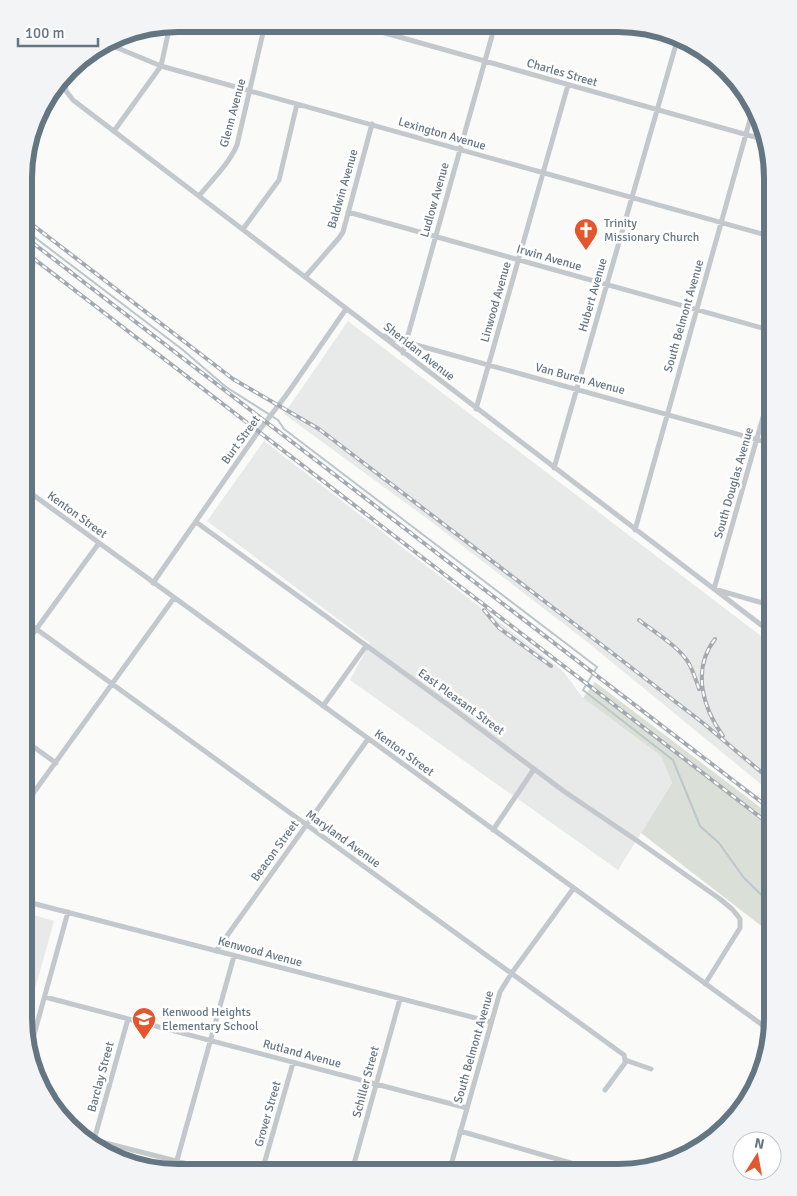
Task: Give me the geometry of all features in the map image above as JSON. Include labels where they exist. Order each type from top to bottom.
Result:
[{"type":"street","name":"Glenn Avenue","points":[[199,196],[234,152],[239,140],[263,32]]},
{"type":"street","name":"Charles Street","points":[[382,32],[759,138]]},
{"type":"street","name":"Ludlow Avenue","points":[[403,353],[493,32]]},
{"type":"street","points":[[114,131],[161,66],[168,33]]},
{"type":"street","name":"Hubert Avenue","points":[[554,468],[676,45]]},
{"type":"street","name":"Lexington Avenue","points":[[116,47],[161,66],[764,234]]},
{"type":"street","name":"Linwood Avenue","points":[[476,409],[568,85]]},
{"type":"street","name":"Sheridan Avenue","points":[[65,87],[68,95],[73,100],[764,627]]},
{"type":"street","points":[[242,229],[279,180],[297,104]]},
{"type":"street","name":"South Belmont Avenue","points":[[635,530],[751,119]]},
{"type":"street","name":"Baldwin Avenue","points":[[305,278],[343,232],[372,124]]},
{"type":"street","name":"Irwin Avenue","points":[[348,212],[764,329]]},
{"type":"street","name":"Burt Street","points":[[153,583],[346,309]]},
{"type":"street","name":"Van Buren Avenue","points":[[381,336],[489,364],[764,441]]},
{"type":"street","name":"South Douglas Avenue","points":[[714,589],[764,414]]},
{"type":"street","name":"Kenton Street","points":[[32,495],[764,1026]]},
{"type":"street","name":"East Pleasant Street","points":[[196,522],[564,792],[674,866],[732,909],[740,923],[737,934],[705,984]]},
{"type":"street","points":[[32,635],[99,544]]},
{"type":"street","points":[[714,589],[764,603]]},
{"type":"street","points":[[32,795],[174,598]]},
{"type":"street","name":"Maryland Avenue","points":[[32,626],[624,1056],[625,1060],[651,1070]]},
{"type":"street","points":[[323,706],[366,646]]},
{"type":"street","name":"Beacon Street","points":[[216,951],[368,739]]},
{"type":"street","points":[[32,746],[56,763]]},
{"type":"street","points":[[493,830],[534,770]]},
{"type":"street","name":"South Belmont Avenue","points":[[451,1164],[503,985],[573,889]]},
{"type":"street","name":"Kenwood Avenue","points":[[32,903],[491,1022]]},
{"type":"street","points":[[34,1035],[68,912]]},
{"type":"street","points":[[177,1161],[234,956]]},
{"type":"street","name":"Rutland Avenue","points":[[45,997],[467,1108]]},
{"type":"street","name":"Schiller Street","points":[[354,1164],[400,999]]},
{"type":"street","name":"Barclay Street","points":[[95,1136],[128,1019]]},
{"type":"street","points":[[605,1090],[625,1060]]},
{"type":"street","name":"Grover Street","points":[[264,1164],[293,1062]]},
{"type":"street","points":[[460,1131],[574,1164]]},
{"type":"street","points":[[104,1142],[188,1164]]},
{"type":"shaded area","points":[[32,260],[37,264],[32,270]]},
{"type":"shaded area","points":[[348,321],[764,638],[764,787],[586,641],[425,517],[284,414]]},
{"type":"shaded area","points":[[264,441],[563,671],[583,698],[661,756],[672,783],[618,870],[350,680],[370,643],[207,521]]},
{"type":"shaded area","points":[[595,682],[764,810],[764,928],[641,833],[672,783],[661,756],[583,698]]},
{"type":"shaded area","points":[[32,914],[54,921],[32,1000]]},
{"type":"waterway","points":[[32,235],[183,350],[226,387],[278,420],[284,429],[597,667],[583,690],[673,760],[700,826],[719,843],[744,878],[764,897]]},
{"type":"railway","points":[[32,224],[233,379],[319,429],[703,723],[764,774]]},
{"type":"railway","points":[[32,242],[764,804]]},
{"type":"railway","points":[[32,257],[764,820]]},
{"type":"railway","points":[[484,610],[499,628],[551,666]]},
{"type":"railway","points":[[639,620],[684,656],[699,689]]},
{"type":"railway","points":[[715,639],[704,663],[702,688],[710,713],[723,736]]},
{"type":"place","name":"Trinity Missionary Church","points":[[586,251]]},
{"type":"place","name":"Kenwood Heights Elementary School","points":[[144,1040]]}]
